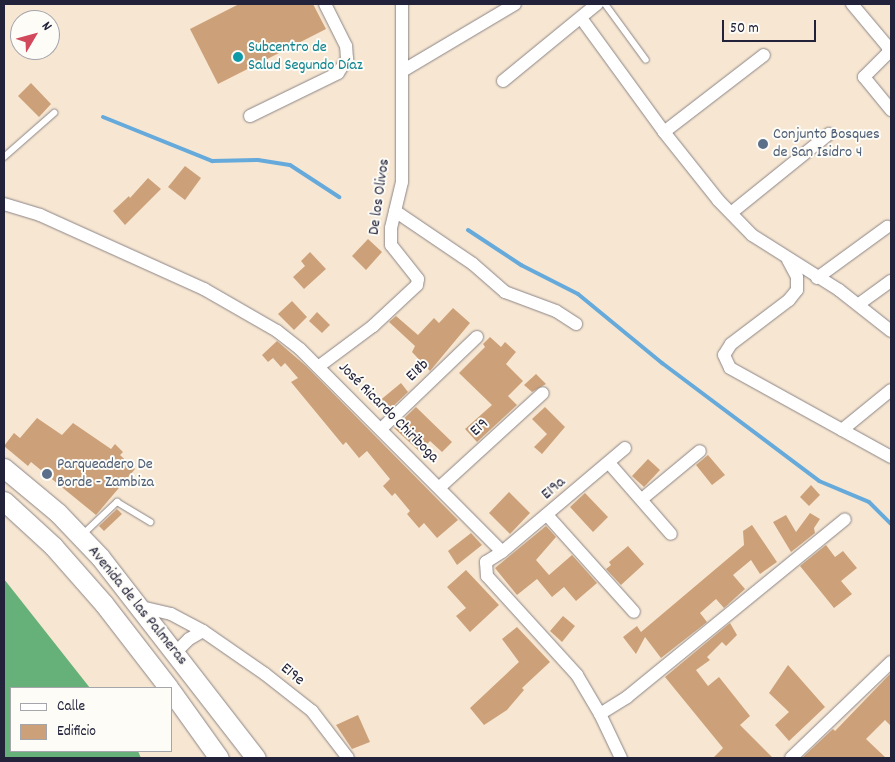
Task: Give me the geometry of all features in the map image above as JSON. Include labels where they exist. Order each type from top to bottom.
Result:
[{"type":"main road","name":"Avenida de las Palmeras","points":[[4,468],[58,513],[80,536],[141,607],[256,758]]},
{"type":"main road","name":"Avenida de las Palmeras","points":[[4,501],[53,546],[98,597],[168,687]]},
{"type":"main road","name":"Avenida de las Palmeras","points":[[172,693],[219,758]]},
{"type":"street","points":[[250,116],[338,73],[347,59],[346,46],[325,4]]},
{"type":"street","name":"De los Olivos","points":[[318,367],[373,326],[417,285],[416,273],[393,251],[390,245],[395,210],[402,182],[404,70],[402,4]]},
{"type":"street","points":[[404,70],[515,4]]},
{"type":"street","points":[[503,81],[597,4]]},
{"type":"street","points":[[852,4],[888,46],[888,53],[864,77],[891,110]]},
{"type":"street","points":[[581,18],[664,132],[731,214],[752,235],[859,304],[891,330]]},
{"type":"street","points":[[664,132],[764,55]]},
{"type":"street","points":[[731,214],[829,134]]},
{"type":"street","name":"José Ricardo Chiriboga","points":[[4,204],[40,215],[204,289],[277,330],[318,367],[440,487],[502,552]]},
{"type":"street","points":[[395,210],[473,264],[505,292],[556,311],[576,324]]},
{"type":"street","points":[[817,278],[887,227]]},
{"type":"street","points":[[786,258],[796,277],[797,290],[789,300],[732,344],[724,355],[730,368],[891,457]]},
{"type":"street","points":[[859,304],[891,281]]},
{"type":"street","name":"E18b","points":[[381,429],[477,337]]},
{"type":"street","points":[[842,430],[891,390]]},
{"type":"street","name":"E19","points":[[440,487],[542,393]]},
{"type":"street","name":"E19a","points":[[502,552],[548,516],[625,448]]},
{"type":"street","points":[[642,499],[700,451]]},
{"type":"street","points":[[608,463],[672,534]]},
{"type":"street","points":[[548,516],[634,612]]},
{"type":"street","points":[[600,714],[650,679],[845,519]]},
{"type":"street","points":[[502,552],[486,562],[488,576],[577,676],[600,714],[621,758]]},
{"type":"street","name":"E19e","points":[[141,607],[172,614],[203,631],[312,712],[348,758]]},
{"type":"street","points":[[176,652],[189,638],[203,631]]},
{"type":"street","points":[[791,758],[891,662]]},
{"type":"lane","points":[[605,4],[646,60]]},
{"type":"lane","points":[[4,157],[54,113]]},
{"type":"lane","points":[[80,536],[117,502],[150,522]]},
{"type":"green space","points":[[4,579],[89,687],[10,687],[10,752],[138,752],[141,758],[4,758]]},
{"type":"building","name":"Subcentro de Salud Segundo Díaz","points":[[239,4],[313,4],[326,29],[218,84],[190,29]]},
{"type":"building","points":[[31,83],[51,104],[39,117],[18,96]]},
{"type":"building","points":[[185,166],[201,178],[185,200],[168,187]]},
{"type":"building","points":[[148,178],[161,189],[125,225],[113,211],[129,196],[130,198]]},
{"type":"building","points":[[368,239],[382,252],[366,270],[352,256]]},
{"type":"building","points":[[310,252],[326,269],[304,289],[293,277],[305,266],[301,261]]},
{"type":"building","points":[[292,301],[307,317],[294,330],[278,314]]},
{"type":"building","points":[[453,308],[470,323],[430,371],[412,352],[415,346],[389,322],[396,316],[418,335],[434,318],[439,323]]},
{"type":"building","points":[[317,312],[330,325],[322,333],[309,321]]},
{"type":"building","points":[[490,337],[501,347],[505,342],[516,352],[506,364],[523,381],[508,396],[517,405],[477,442],[465,429],[492,405],[459,373],[485,347],[483,344]]},
{"type":"building","points":[[277,341],[306,366],[458,520],[437,538],[424,523],[419,528],[407,514],[410,511],[395,493],[392,496],[383,486],[390,479],[367,451],[359,458],[346,442],[343,445],[291,382],[298,378],[285,363],[281,367],[273,358],[268,362],[262,355]]},
{"type":"building","points":[[536,374],[546,384],[532,392],[524,385]]},
{"type":"building","points":[[401,383],[408,392],[387,412],[378,402]]},
{"type":"building","points":[[416,407],[452,442],[442,452],[430,441],[420,452],[394,428]]},
{"type":"building","points":[[545,407],[565,427],[542,454],[534,447],[547,434],[532,419]]},
{"type":"building","points":[[37,418],[62,435],[73,423],[111,449],[115,444],[123,452],[120,455],[135,469],[96,515],[31,462],[28,466],[4,446],[14,433],[20,438]]},
{"type":"building","points":[[708,455],[725,475],[712,485],[696,465]]},
{"type":"building","points":[[648,459],[660,470],[644,487],[632,476]]},
{"type":"building","points":[[811,485],[820,495],[809,506],[800,497]]},
{"type":"building","points":[[509,492],[530,513],[510,534],[489,513]]},
{"type":"building","points":[[585,493],[608,517],[593,532],[570,507]]},
{"type":"building","points":[[117,509],[122,514],[104,531],[99,526]]},
{"type":"building","points":[[810,513],[820,519],[814,528],[815,533],[791,552],[773,522],[786,515],[796,532]]},
{"type":"building","points":[[752,525],[777,562],[760,574],[751,560],[733,575],[745,589],[724,608],[716,599],[700,613],[707,622],[661,658],[645,637],[636,654],[623,637],[637,626],[641,632],[744,545],[743,531]]},
{"type":"building","points":[[546,526],[556,537],[536,560],[549,575],[572,555],[597,583],[576,601],[564,587],[552,597],[537,579],[517,595],[495,568]]},
{"type":"building","points":[[471,533],[482,545],[457,565],[448,551]]},
{"type":"building","points":[[826,545],[835,557],[843,551],[857,568],[841,581],[852,594],[834,608],[800,566]]},
{"type":"building","points":[[628,546],[644,564],[621,585],[606,569],[611,565],[609,562]]},
{"type":"building","points":[[466,570],[499,605],[470,632],[456,616],[466,608],[447,587]]},
{"type":"building","points":[[563,616],[575,626],[562,642],[550,631]]},
{"type":"building","points":[[730,623],[737,635],[726,646],[722,642],[707,657],[710,660],[696,670],[708,686],[719,677],[750,716],[740,725],[773,758],[713,758],[723,748],[665,677]]},
{"type":"building","points":[[517,627],[550,662],[522,688],[524,690],[507,710],[484,725],[470,708],[519,662],[502,639]]},
{"type":"building","points":[[788,665],[825,707],[789,741],[775,725],[789,712],[769,693]]},
{"type":"building","points":[[891,673],[891,726],[885,720],[866,739],[886,758],[802,758],[833,729],[835,731]]},
{"type":"building","points":[[358,715],[370,742],[352,749],[336,725]]},
{"type":"waterway","points":[[103,117],[212,161],[258,160],[290,165],[339,197]]},
{"type":"waterway","points":[[468,230],[521,265],[578,294],[662,363],[819,481],[869,502],[891,524]]},
{"type":"place","name":"Subcentro de Salud Segundo Díaz","points":[[238,57]]},
{"type":"place","name":"Conjunto Bosques de San Isidro 4","points":[[763,144]]},
{"type":"place","name":"Parqueadero De Borde - Zambiza","points":[[47,474]]}]
